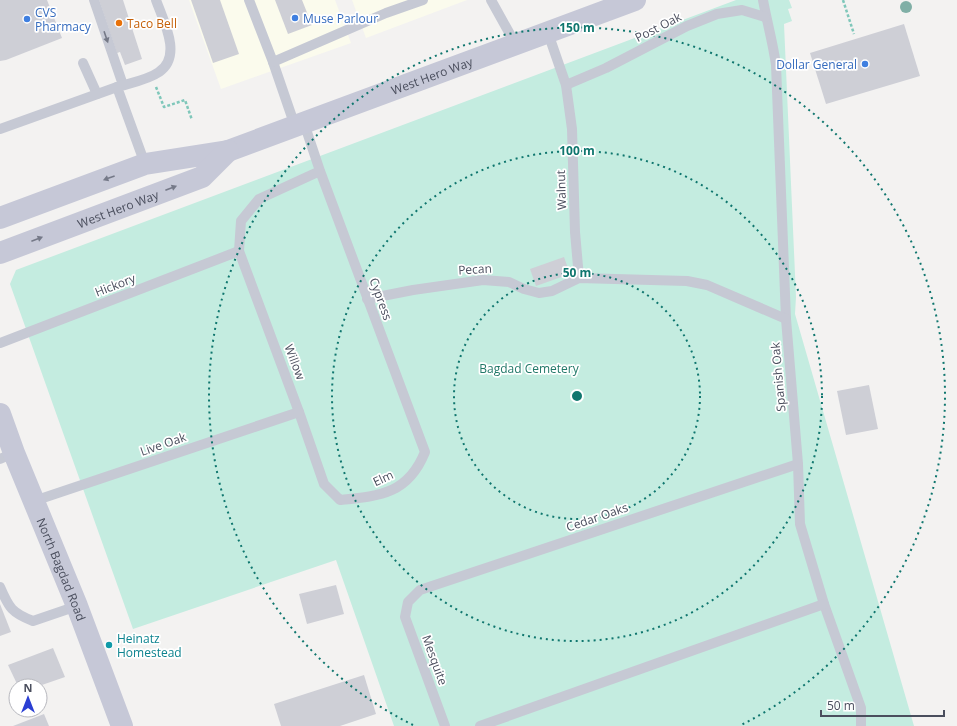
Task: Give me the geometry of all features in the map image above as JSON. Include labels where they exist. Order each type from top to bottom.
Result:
[{"type":"main road","name":"West Hero Way","points":[[0,218],[146,164],[228,151],[635,0]]},
{"type":"main road","name":"West Hero Way","points":[[0,252],[202,177],[228,151]]},
{"type":"main road","name":"North Bagdad Road","points":[[0,414],[7,456],[34,501],[77,606],[122,726]]},
{"type":"lane","points":[[94,0],[120,86],[146,164]]},
{"type":"lane","points":[[0,129],[160,72],[171,56],[169,38],[156,0]]},
{"type":"lane","name":"Cypress","points":[[249,0],[273,62],[320,171],[418,436]]},
{"type":"lane","points":[[273,62],[386,13],[423,0]]},
{"type":"lane","points":[[492,0],[516,45]]},
{"type":"lane","name":"Spanish Oak","points":[[764,0],[765,18],[771,31],[776,65],[786,319],[798,464],[800,524],[824,604],[861,708],[862,726]]},
{"type":"lane","name":"Post Oak","points":[[566,85],[606,68],[687,26],[717,14],[742,10],[765,18]]},
{"type":"lane","name":"Walnut","points":[[548,33],[566,85],[572,129],[575,232],[579,278]]},
{"type":"lane","points":[[83,63],[97,94]]},
{"type":"lane","points":[[239,251],[241,221],[259,199],[320,171]]},
{"type":"lane","name":"Hickory","points":[[0,343],[239,251]]},
{"type":"lane","name":"Willow","points":[[239,251],[300,412],[324,484]]},
{"type":"lane","points":[[579,278],[687,281],[707,285],[786,319]]},
{"type":"lane","name":"Pecan","points":[[368,299],[413,290],[483,280],[508,282],[524,289],[539,293],[552,291],[579,278]]},
{"type":"lane","name":"Live Oak","points":[[34,501],[300,412]]},
{"type":"lane","name":"Elm","points":[[324,484],[340,500],[378,496],[408,480],[421,462],[425,452],[418,436]]},
{"type":"lane","name":"Cedar Oaks","points":[[408,602],[420,590],[798,464]]},
{"type":"lane","points":[[0,587],[8,606],[18,615],[33,621],[77,606]]},
{"type":"lane","name":"Mesquite","points":[[408,602],[405,617],[446,726]]},
{"type":"lane","points":[[480,726],[824,604]]},
{"type":"path","points":[[843,0],[854,34]]},
{"type":"path","points":[[152,75],[164,107],[185,100],[192,120]]},
{"type":"shaded area","points":[[189,0],[335,0],[351,43],[221,89]]},
{"type":"shaded area","points":[[352,0],[467,0],[366,38]]},
{"type":"green space","name":"Bagdad Cemetery","points":[[736,0],[789,0],[792,8],[788,9],[792,21],[784,24],[796,297],[795,314],[914,726],[394,726],[336,560],[133,629],[10,284],[16,270]]},
{"type":"building","name":"CVS Pharmacy","points":[[0,0],[47,0],[62,38],[0,61]]},
{"type":"building","name":"Taco Bell","points":[[99,0],[123,0],[142,59],[125,65],[120,52],[117,53]]},
{"type":"building","points":[[191,0],[220,0],[239,54],[213,63]]},
{"type":"building","points":[[275,0],[302,0],[312,25],[288,34]]},
{"type":"building","name":"Dollar General","points":[[904,24],[920,76],[826,104],[810,53]]},
{"type":"building","points":[[564,257],[570,274],[536,286],[530,269]]},
{"type":"building","points":[[869,385],[878,429],[846,435],[837,391]]},
{"type":"building","points":[[336,585],[344,614],[307,624],[299,594]]},
{"type":"building","points":[[0,604],[11,632],[0,636]]},
{"type":"building","points":[[53,648],[65,677],[48,683],[48,678],[14,678],[8,665]]},
{"type":"building","points":[[364,675],[376,714],[340,726],[281,726],[274,704]]},
{"type":"building","points":[[34,718],[46,718],[49,726],[13,726]]},
{"type":"place","name":"Muse Parlour","points":[[295,18]]},
{"type":"place","name":"CVS Pharmacy","points":[[27,19]]},
{"type":"place","name":"Taco Bell","points":[[119,23]]},
{"type":"place","name":"Dollar General","points":[[865,64]]},
{"type":"place","name":"Heinatz Homestead","points":[[109,645]]}]
